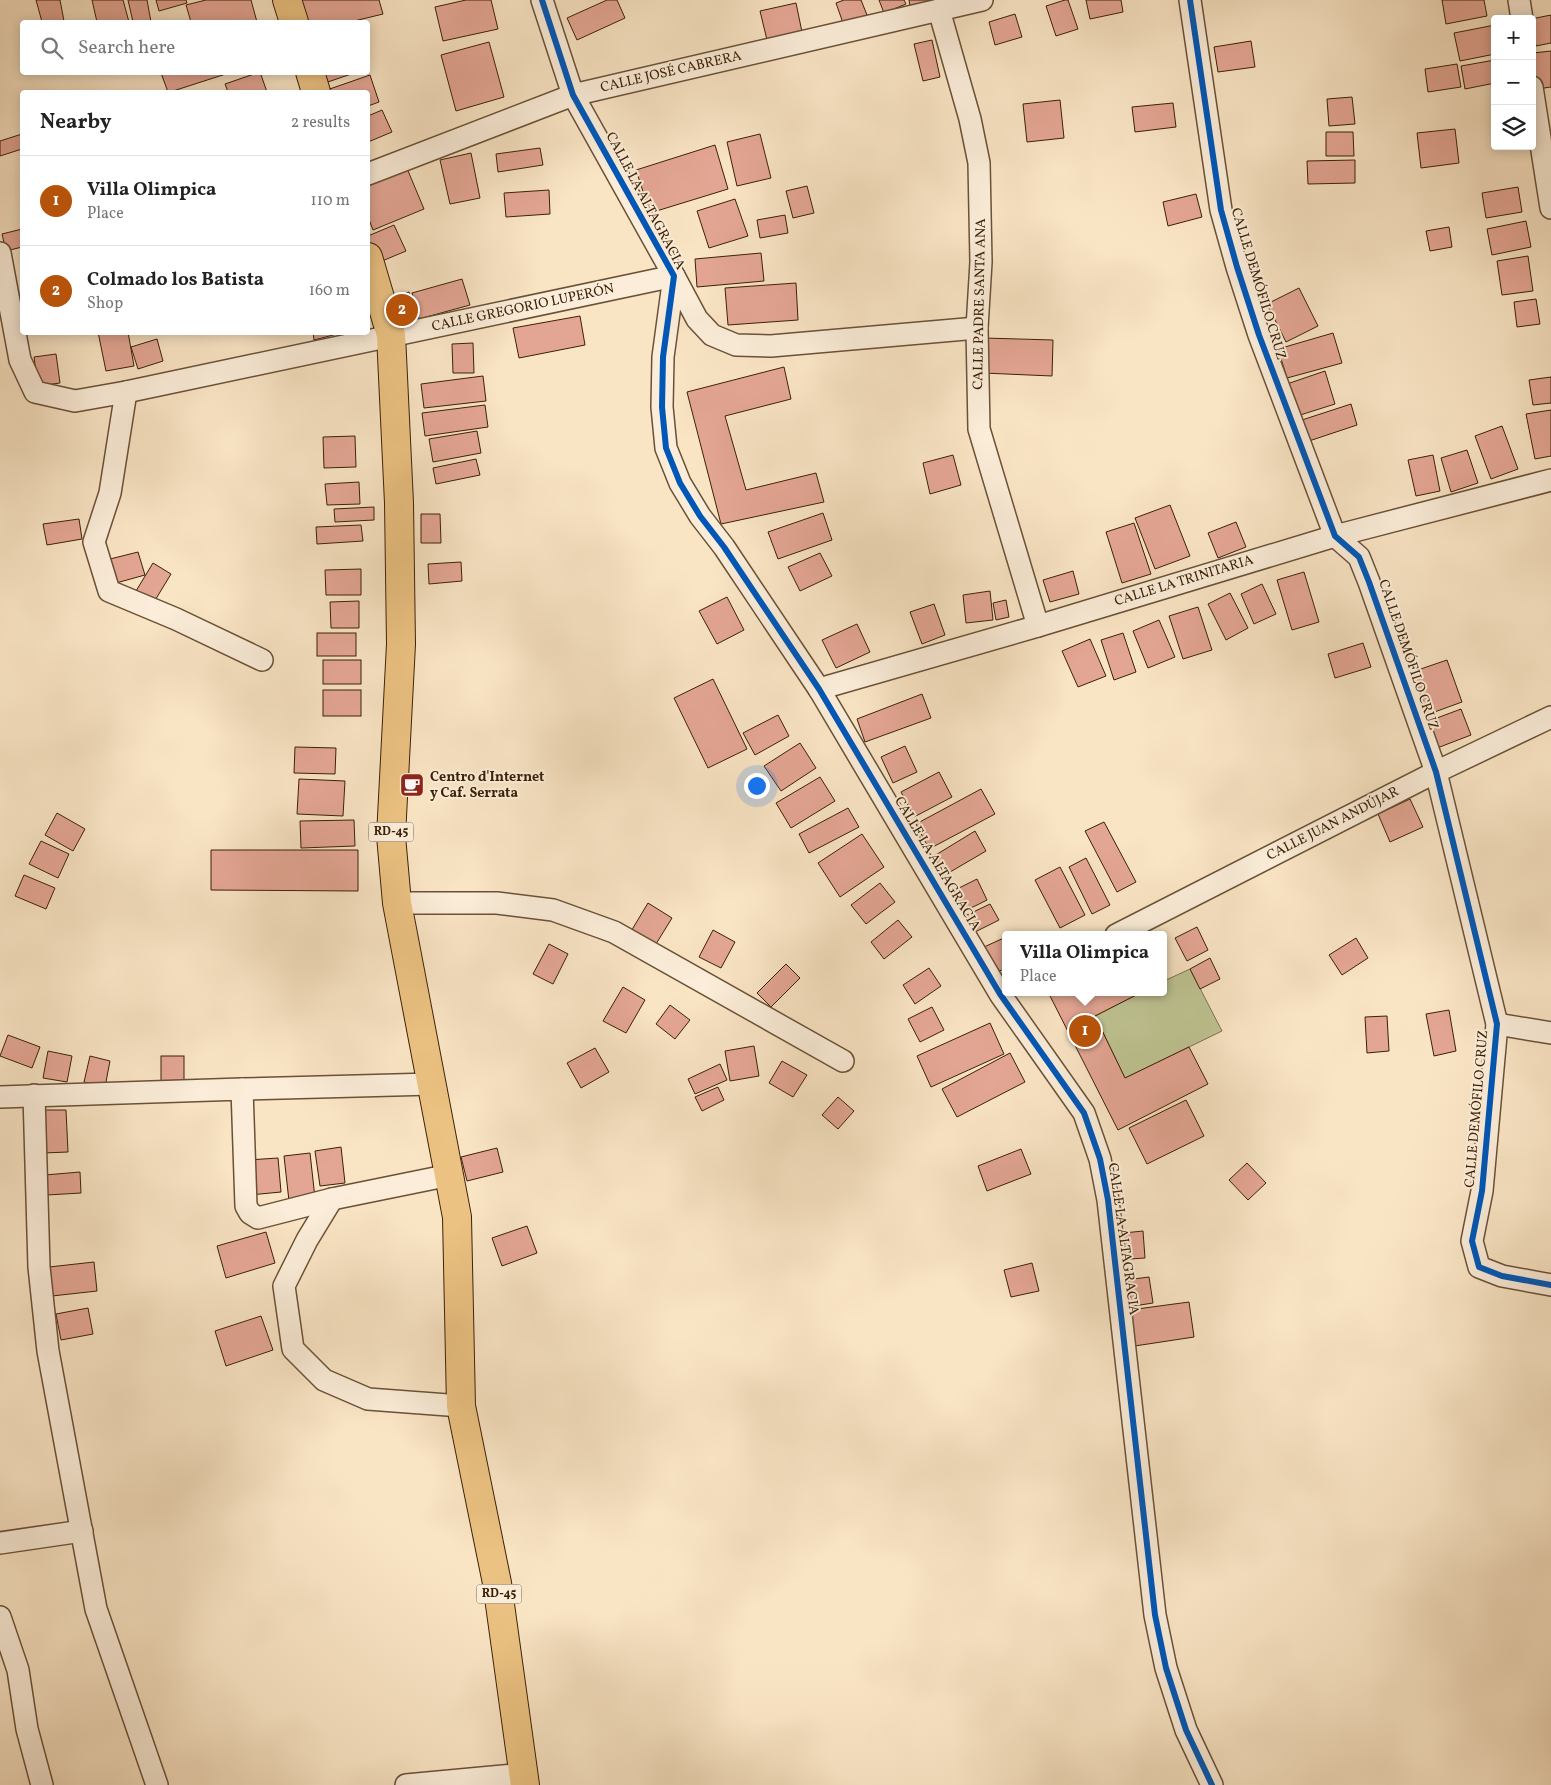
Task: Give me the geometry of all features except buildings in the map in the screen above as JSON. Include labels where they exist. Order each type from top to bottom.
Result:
[{"type":"main road","points":[[287,0],[293,20]]},
{"type":"main road","points":[[311,75],[315,90]]},
{"type":"main road","name":"RD-45","points":[[370,264],[391,335],[399,503],[401,644],[391,836],[397,903],[457,1217],[461,1406],[497,1583],[524,1779]]},
{"type":"street","name":"CALLE LA ALTAGRACIA","points":[[542,0],[573,95],[674,276],[663,357],[662,407],[666,448],[680,483],[700,516],[724,547],[819,689],[1002,990]]},
{"type":"street","name":"CALLE JOSÉ CABRERA","points":[[370,173],[573,95],[982,0]]},
{"type":"street","name":"CALLE DEMÓFILO CRUZ","points":[[1190,0],[1221,210],[1259,336],[1335,536],[1359,557],[1436,772],[1496,1024],[1482,1190],[1472,1241],[1479,1267],[1502,1276],[1551,1285]]},
{"type":"street","points":[[1519,0],[1521,15]]},
{"type":"street","name":"CALLE PADRE SANTA ANA","points":[[939,10],[970,119],[978,163],[981,262],[977,328],[979,429],[1038,626]]},
{"type":"street","points":[[1535,105],[1551,208]]},
{"type":"street","name":"CALLE GREGORIO LUPERÓN","points":[[0,254],[20,360],[35,392],[75,401],[126,392],[674,276]]},
{"type":"street","points":[[674,276],[697,318],[712,335],[736,344],[771,346],[977,328]]},
{"type":"street","points":[[126,392],[110,493],[94,542],[108,591],[176,619],[262,660]]},
{"type":"street","name":"CALLE LA TRINITARIA","points":[[819,689],[1038,626],[1335,536],[1551,480]]},
{"type":"street","name":"CALLE JUAN ANDÚJAR","points":[[1124,931],[1436,772],[1551,717]]},
{"type":"street","points":[[397,903],[497,903],[553,910],[614,932],[844,1061]]},
{"type":"street","name":"CALLE LA ALTAGRACIA","points":[[1006,996],[1084,1112],[1100,1159],[1108,1200],[1155,1615],[1166,1668],[1186,1730],[1212,1785]]},
{"type":"street","points":[[1496,1024],[1551,1033]]},
{"type":"street","points":[[0,1097],[432,1084]]},
{"type":"street","points":[[242,1089],[246,1206],[250,1213],[258,1218],[332,1199],[450,1175]]},
{"type":"street","points":[[34,1095],[39,1267],[48,1352],[96,1609],[157,1785]]},
{"type":"street","points":[[332,1199],[307,1240],[284,1286],[293,1349],[324,1380],[368,1399],[461,1406]]},
{"type":"street","points":[[0,1543],[82,1531]]},
{"type":"street","points":[[0,1617],[18,1670],[27,1729],[42,1785]]},
{"type":"street","points":[[406,1785],[524,1779]]},
{"type":"green space","points":[[1190,969],[1222,1031],[1125,1078],[1095,1016],[1134,996],[1167,996],[1167,980]]},
{"type":"cycle path","points":[[542,0],[573,95],[674,276],[663,357],[662,407],[666,448],[680,483],[700,516],[724,547],[819,689],[1000,994],[1084,1113],[1100,1159],[1108,1200],[1155,1615],[1166,1668],[1186,1730],[1212,1785]]},
{"type":"cycle path","points":[[1190,0],[1221,210],[1237,267],[1259,335],[1335,536],[1359,557],[1436,772],[1497,1024],[1482,1191],[1472,1241],[1479,1267],[1502,1276],[1551,1285]]},
{"type":"place","name":"Colmado los Batista","points":[[402,310]]},
{"type":"place","name":"Centro d'Internet y Caf. Serrata","points":[[412,785]]},
{"type":"place","name":"Villa Olimpica","points":[[1085,1031]]}]
